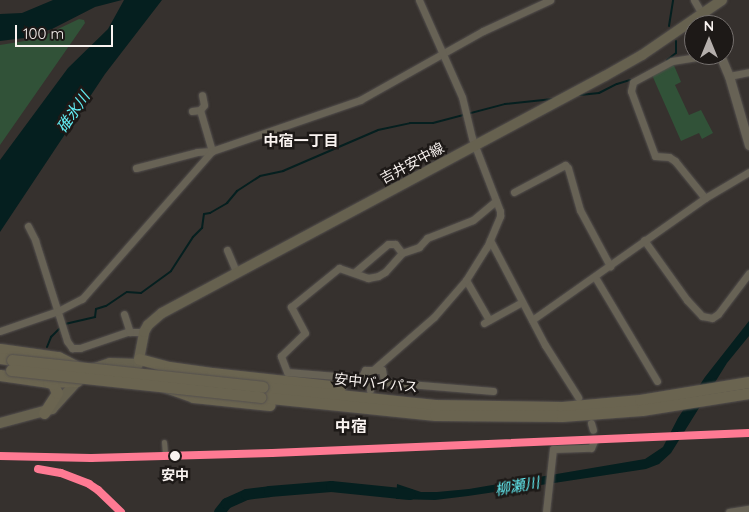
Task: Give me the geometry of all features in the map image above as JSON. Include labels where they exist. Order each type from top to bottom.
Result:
[{"type":"highway","points":[[0,349],[58,357],[83,370]]},
{"type":"highway","name":"安中バイパス","points":[[0,358],[8,366],[262,392],[469,416],[592,415],[683,404],[749,393]]},
{"type":"highway","points":[[138,362],[212,373],[505,407]]},
{"type":"highway","points":[[138,362],[171,391],[211,398],[399,418],[469,416]]},
{"type":"highway","points":[[211,398],[212,373]]},
{"type":"highway","points":[[0,376],[48,382],[77,381]]},
{"type":"highway","points":[[44,413],[57,393],[53,384],[48,382]]},
{"type":"highway","name":"安中バイパス","points":[[262,392],[435,405],[505,407],[591,406],[690,393],[749,382]]},
{"type":"main road","name":"吉井安中線","points":[[144,332],[148,325],[162,313],[605,76],[722,0]]},
{"type":"main road","points":[[138,362],[144,332]]},
{"type":"main road","points":[[0,423],[44,413],[59,403],[77,381],[83,370],[94,361],[105,356],[124,356],[138,362]]},
{"type":"main road","points":[[77,381],[93,368],[104,364],[138,362]]},
{"type":"street","points":[[370,390],[372,371],[434,318],[466,280],[490,240],[500,216],[475,146],[462,97],[419,0]]},
{"type":"street","points":[[136,168],[197,152],[212,151],[349,105],[483,32],[550,0]]},
{"type":"street","points":[[694,0],[702,14]]},
{"type":"street","points":[[684,59],[672,61],[633,82],[631,91],[655,156],[668,157],[675,161],[706,198]]},
{"type":"street","points":[[724,65],[749,145]]},
{"type":"street","points":[[729,76],[749,72]]},
{"type":"street","points":[[192,111],[200,110],[204,105],[202,95]]},
{"type":"street","points":[[200,110],[212,151]]},
{"type":"street","points":[[0,331],[58,311],[82,299],[212,151]]},
{"type":"street","points":[[514,192],[565,165],[568,168],[580,210],[610,266]]},
{"type":"street","points":[[532,320],[595,277],[644,240],[706,198],[749,172]]},
{"type":"street","points":[[493,391],[384,382],[382,370],[365,370],[361,378],[287,372],[281,356],[305,333],[291,307],[339,268],[368,278],[378,276],[385,272],[402,253],[419,247],[427,238],[473,220],[496,201]]},
{"type":"street","points":[[28,226],[35,240],[69,344],[74,349],[130,332],[144,332]]},
{"type":"street","points":[[490,240],[532,320],[578,398]]},
{"type":"street","points":[[644,240],[687,300],[702,316],[712,318],[718,314],[749,273]]},
{"type":"street","points":[[355,272],[388,244],[395,244],[402,253]]},
{"type":"street","points":[[227,250],[237,273]]},
{"type":"street","points":[[595,277],[657,381]]},
{"type":"street","points":[[466,280],[486,321],[522,302]]},
{"type":"street","points":[[124,314],[130,332]]},
{"type":"street","points":[[129,386],[138,362]]},
{"type":"street","points":[[546,512],[553,449],[591,448],[594,441]]},
{"type":"street","points":[[164,442],[165,454]]},
{"type":"street","points":[[729,512],[749,509]]},
{"type":"green space","points":[[79,19],[84,20],[85,23],[0,145],[0,45],[37,39]]},
{"type":"green space","points":[[673,63],[681,82],[675,85],[689,115],[701,110],[713,133],[702,139],[699,133],[681,141],[652,75]]},
{"type":"water","points":[[53,0],[122,0],[95,7],[52,29],[24,38],[0,41],[0,14],[22,13]]},
{"type":"water","name":"碓氷川","points":[[124,0],[162,0],[105,74],[0,232],[0,160],[68,68],[108,29]]},
{"type":"water","points":[[749,321],[749,336],[727,363],[671,453],[659,464],[646,469],[468,496],[435,500],[396,499],[397,484],[421,492],[469,489],[645,459],[663,447],[678,418],[705,377]]},
{"type":"waterway","points":[[669,26],[673,0]]},
{"type":"waterway","points":[[667,60],[676,53],[676,41]]},
{"type":"waterway","points":[[580,95],[599,93],[630,80]]},
{"type":"waterway","points":[[65,324],[95,317],[96,309],[106,306],[127,292],[141,293],[171,271],[193,237],[202,228],[204,214],[210,213],[227,203],[237,191],[260,176],[283,171],[378,130],[410,123],[433,123],[505,104],[553,99]]},
{"type":"waterway","points":[[47,347],[51,337],[61,327]]},
{"type":"waterway","name":"柳瀬川","points":[[219,512],[226,503],[246,494],[269,491],[331,486],[410,494]]},
{"type":"transit line","points":[[0,456],[91,458],[272,453],[749,433]]},
{"type":"transit line","points":[[38,469],[61,473],[89,484],[121,512]]},
{"type":"place","name":"安中","points":[[175,456]]},
{"type":"district","name":"中宿一丁目","points":[[301,141]]},
{"type":"district","name":"中宿","points":[[351,426]]}]
